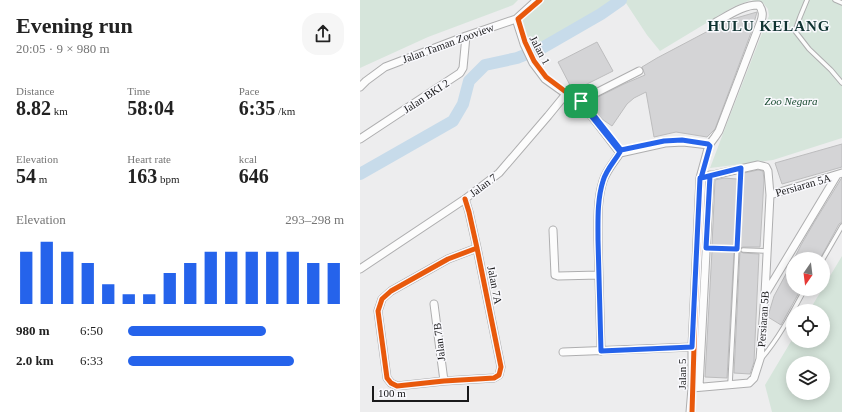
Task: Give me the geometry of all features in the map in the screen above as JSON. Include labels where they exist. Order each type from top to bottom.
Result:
[{"type":"street","name":"Jalan Taman Zooview","points":[[360,87],[366,80],[385,67],[466,36],[516,19],[537,0]]},
{"type":"street","name":"Jalan 5","points":[[695,388],[692,347],[700,178],[709,145],[719,131],[761,21],[762,9],[760,5],[755,5],[745,8],[716,22]]},
{"type":"street","name":"Jalan 1","points":[[516,19],[524,44],[533,63],[545,79],[580,102],[620,152]]},
{"type":"street","name":"Jalan BKI 2","points":[[360,139],[460,74],[463,68],[466,36]]},
{"type":"street","points":[[580,102],[639,71]]},
{"type":"street","name":"Jalan 7","points":[[360,269],[464,199],[499,173],[566,94]]},
{"type":"street","points":[[601,351],[598,212],[602,183],[606,172],[620,152],[666,143],[683,142],[709,145]]},
{"type":"street","name":"Persiaran 5A","points":[[700,178],[758,164],[766,167],[768,171],[770,195],[840,174]]},
{"type":"street","name":"Persiaran 5A","points":[[765,294],[840,174]]},
{"type":"street","name":"Jalan 5","points":[[690,412],[695,388],[710,176]]},
{"type":"street","name":"Persiaran 5B","points":[[695,388],[749,383],[754,378],[760,359],[770,195]]},
{"type":"street","name":"Jalan 7A","points":[[444,381],[494,378],[499,374],[501,367],[477,248],[469,212],[464,199]]},
{"type":"street","points":[[553,230],[555,275],[599,275]]},
{"type":"street","points":[[444,381],[397,386],[391,383],[387,378],[378,311],[382,299],[390,291],[448,259],[477,248]]},
{"type":"street","name":"Jalan 7B","points":[[434,304],[444,381]]},
{"type":"street","points":[[563,352],[692,347]]},
{"type":"lane","points":[[807,0],[795,31],[809,49],[842,83]]},
{"type":"lane","points":[[835,0],[842,3]]},
{"type":"lane","points":[[730,384],[741,168]]},
{"type":"lane","points":[[827,252],[842,226]]},
{"type":"lane","points":[[706,248],[737,249]]},
{"type":"lane","points":[[743,250],[767,251]]},
{"type":"lane","points":[[760,359],[774,343],[801,296]]},
{"type":"green space","points":[[360,0],[518,0],[513,5],[428,37],[360,68]]},
{"type":"green space","points":[[543,0],[615,0],[566,36],[535,53],[527,38],[523,27],[523,21],[527,12]]},
{"type":"green space","points":[[624,0],[751,0],[733,7],[660,51],[647,35]]},
{"type":"green space","name":"Zoo Negara","points":[[751,0],[842,0],[842,138],[773,160],[710,168],[769,16],[768,9],[763,3]]},
{"type":"green space","points":[[842,256],[842,412],[772,412],[765,385],[787,348],[830,348],[830,304],[813,304],[818,296],[830,296],[830,276]]},
{"type":"building","points":[[757,12],[752,30],[715,129],[707,137],[676,132],[654,137],[646,92],[634,98],[627,104],[612,126],[602,119],[588,102],[645,75],[642,67],[657,58],[729,20]]},
{"type":"building","points":[[597,42],[613,71],[573,91],[558,62]]},
{"type":"building","points":[[842,144],[842,167],[782,184],[775,163]]},
{"type":"building","points":[[758,170],[763,171],[764,180],[760,247],[740,248],[744,173]]},
{"type":"building","points":[[724,178],[737,179],[734,246],[712,245],[715,180]]},
{"type":"building","points":[[842,178],[842,222],[839,224],[824,252],[798,252],[815,221]]},
{"type":"building","points":[[712,251],[734,252],[727,378],[705,377]]},
{"type":"building","points":[[740,251],[743,253],[759,254],[754,362],[750,374],[734,373]]},
{"type":"building","points":[[786,274],[786,296],[797,296],[793,304],[786,304],[786,316],[781,325],[768,317],[774,296]]},
{"type":"waterway","points":[[360,174],[453,121],[463,104],[469,81],[485,65],[517,58],[542,48],[601,14],[621,0]]},
{"type":"cycle path","points":[[540,0],[518,19],[525,42],[534,61],[546,77],[566,92],[580,100],[621,150],[664,141],[682,140],[708,143],[710,146],[701,179],[692,412]]},
{"type":"cycle path","points":[[465,199],[477,248],[501,367],[499,375],[494,378],[397,386],[391,383],[387,378],[378,311],[382,299],[391,291],[448,259],[477,248]]},
{"type":"district","name":"HULU KELANG","points":[[769,26]]},
{"type":"route","points":[[581,101],[580,102],[620,152],[606,172],[602,183],[598,212],[601,351],[692,347],[700,178],[701,178],[710,176],[741,168],[737,249],[706,248],[710,176],[701,178],[710,146],[708,144],[682,140],[664,141],[621,150],[581,101]]}]
